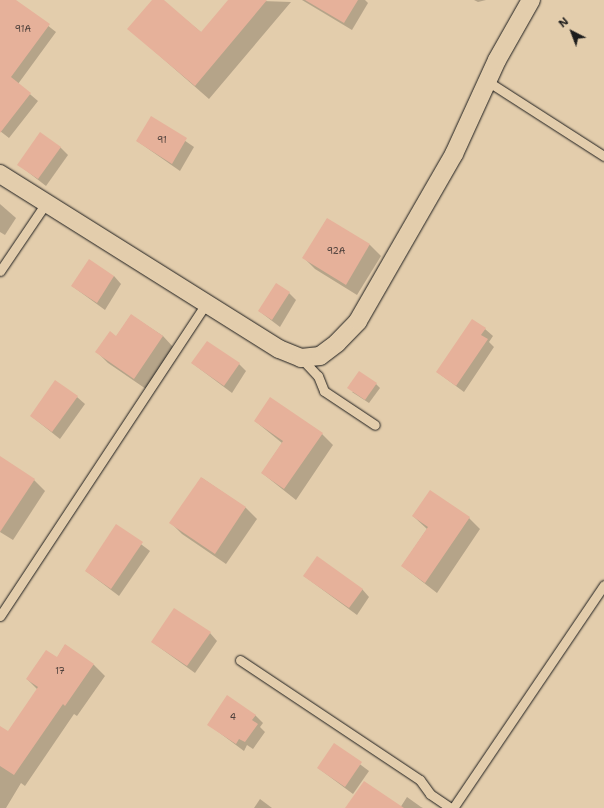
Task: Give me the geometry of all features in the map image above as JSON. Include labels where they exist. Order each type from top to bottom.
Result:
[{"type":"street","points":[[0,174],[279,349],[300,358],[320,356],[337,343],[358,321],[454,154],[487,81],[531,0]]},
{"type":"lane","points":[[487,81],[604,156]]},
{"type":"lane","points":[[0,271],[46,203]]},
{"type":"lane","points":[[0,616],[206,303]]},
{"type":"lane","points":[[300,358],[318,376],[324,392],[375,425]]},
{"type":"lane","points":[[240,660],[420,780],[430,794],[452,808],[604,585]]},
{"type":"building","points":[[0,0],[16,0],[50,24],[11,77],[31,93],[0,133]]},
{"type":"building","points":[[152,0],[164,0],[201,32],[228,0],[267,0],[195,86],[127,29]]},
{"type":"building","points":[[305,0],[358,0],[344,23]]},
{"type":"building","points":[[151,116],[187,138],[172,164],[136,141]]},
{"type":"building","points":[[40,132],[61,147],[38,179],[17,165]]},
{"type":"building","points":[[327,218],[370,244],[346,285],[302,258]]},
{"type":"building","points":[[89,259],[114,276],[97,303],[71,286]]},
{"type":"building","points":[[276,283],[290,292],[272,320],[258,311]]},
{"type":"building","points":[[131,314],[163,336],[134,379],[95,352],[110,331],[116,336]]},
{"type":"building","points":[[472,319],[486,328],[481,335],[488,339],[456,386],[436,372]]},
{"type":"building","points":[[207,341],[240,363],[224,386],[191,363]]},
{"type":"building","points":[[359,371],[377,383],[365,400],[347,388]]},
{"type":"building","points":[[55,380],[78,396],[52,432],[30,416]]},
{"type":"building","points":[[270,397],[323,433],[284,489],[261,473],[283,441],[254,421]]},
{"type":"building","points":[[0,456],[35,479],[0,532]]},
{"type":"building","points":[[201,477],[246,507],[215,554],[169,523]]},
{"type":"building","points":[[430,490],[470,517],[425,583],[401,566],[428,527],[412,516]]},
{"type":"building","points":[[116,524],[143,542],[111,589],[85,571]]},
{"type":"building","points":[[317,556],[363,589],[349,608],[303,576]]},
{"type":"building","points":[[174,608],[211,632],[187,666],[151,642]]},
{"type":"building","points":[[65,644],[94,664],[65,706],[63,704],[14,775],[0,766],[0,726],[8,731],[38,687],[26,679],[46,650],[57,657]]},
{"type":"building","points":[[227,695],[256,715],[252,720],[258,724],[245,742],[239,739],[236,744],[207,725]]},
{"type":"building","points":[[334,743],[362,762],[345,787],[317,768]]},
{"type":"building","points":[[364,781],[404,808],[345,808]]}]
